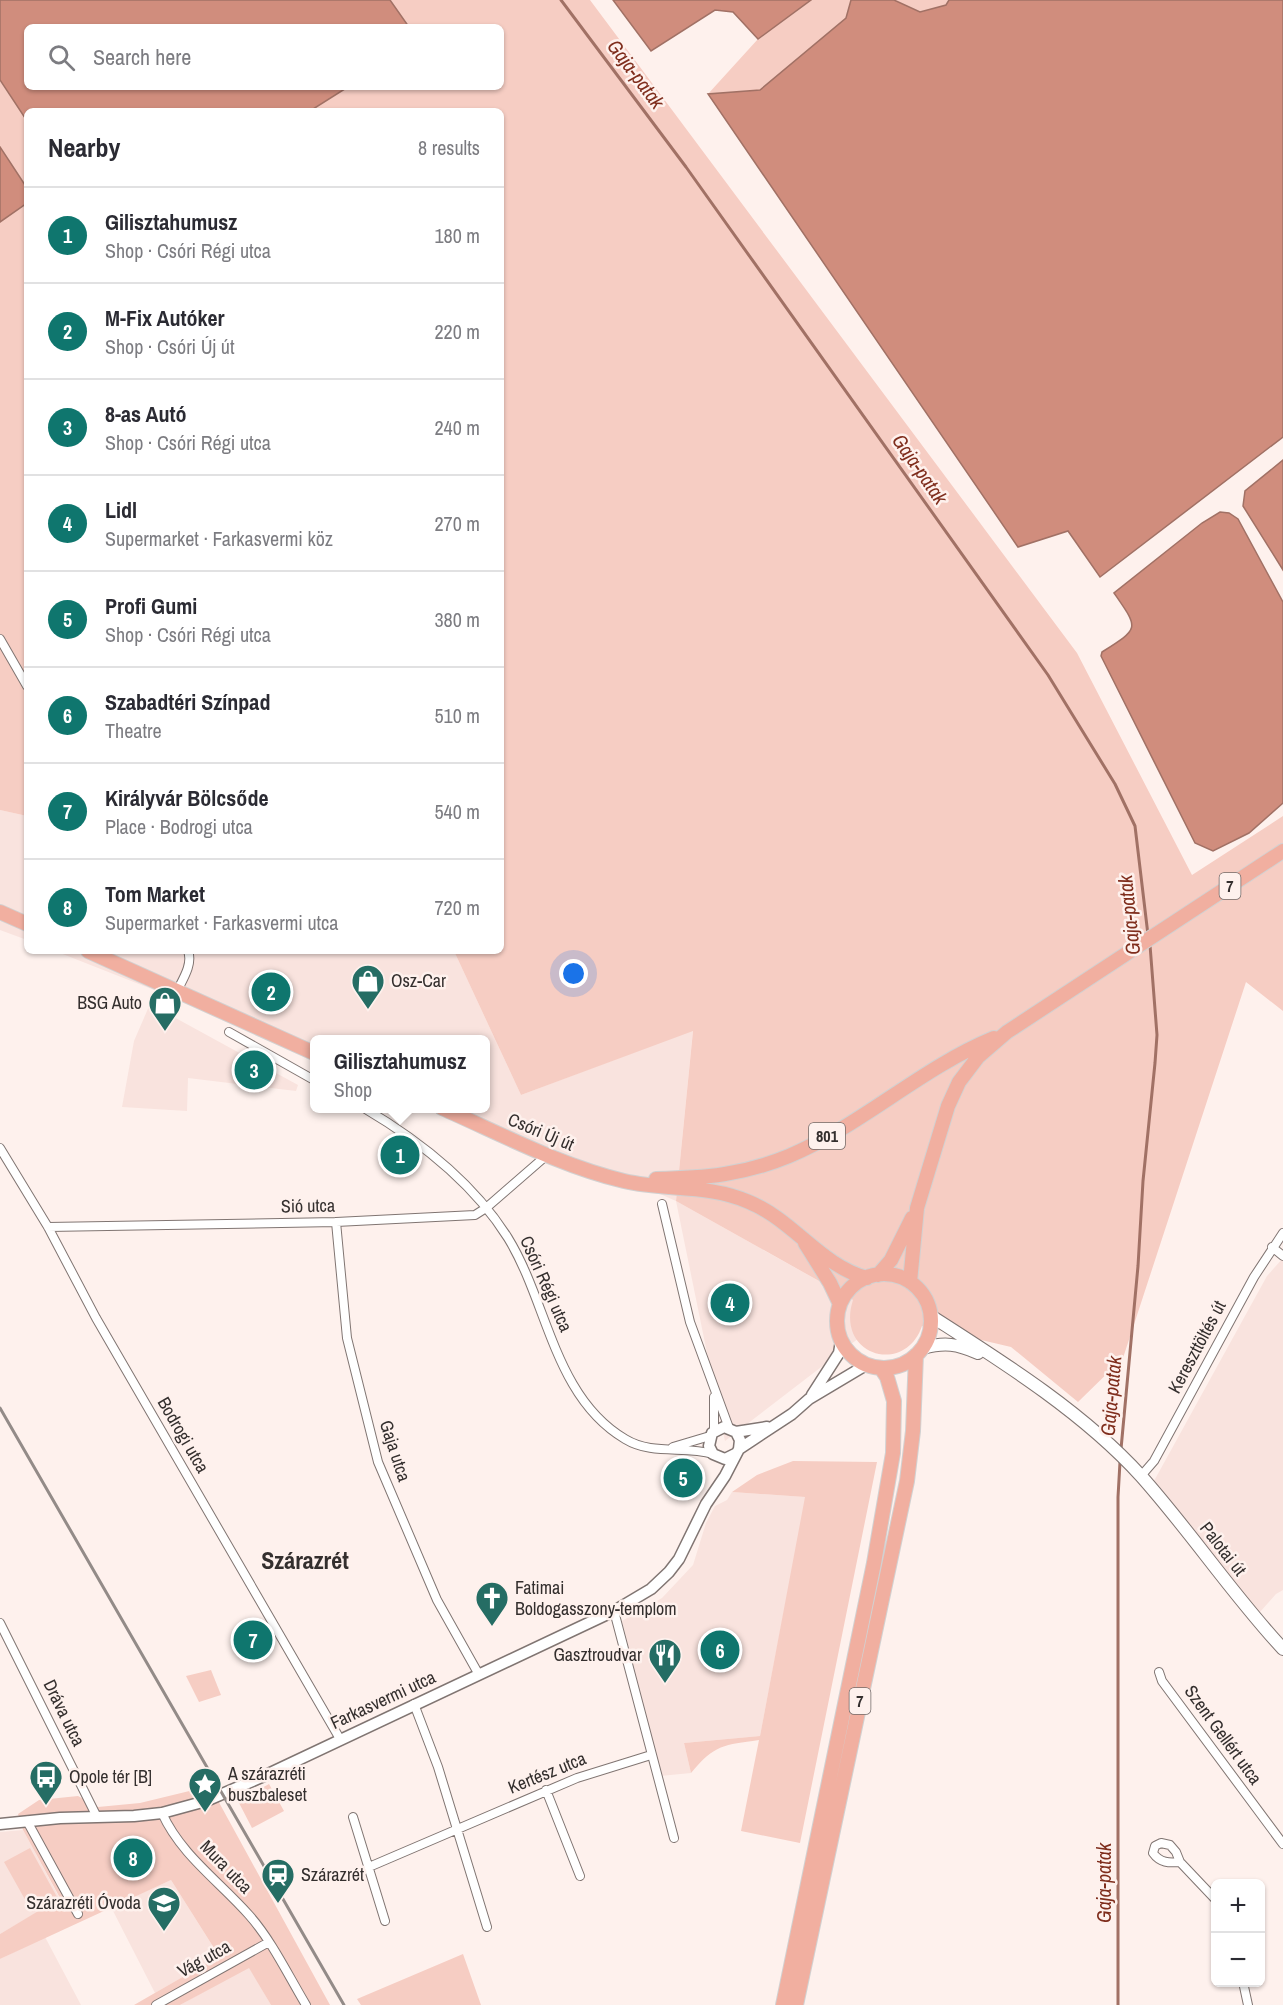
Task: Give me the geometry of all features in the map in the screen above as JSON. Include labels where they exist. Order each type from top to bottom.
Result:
[{"type":"main road","name":"7","points":[[909,1282],[918,1208],[943,1119],[952,1096],[978,1058],[1007,1032],[1283,850]]},
{"type":"main road","points":[[0,912],[24,923]]},
{"type":"main road","points":[[95,954],[310,1051]]},
{"type":"main road","name":"801","points":[[627,1182],[718,1177],[765,1165],[836,1131],[951,1058],[1007,1032]]},
{"type":"main road","name":"Csóri Új út","points":[[453,1113],[547,1155],[588,1171],[627,1182]]},
{"type":"main road","name":"801","points":[[627,1182],[723,1192],[764,1208],[783,1220],[842,1267],[873,1276]]},
{"type":"main road","name":"7","points":[[840,1304],[850,1289],[873,1276],[891,1260],[918,1208]]},
{"type":"main road","name":"801","points":[[801,1236],[840,1304]]},
{"type":"main road","points":[[873,1276],[895,1276],[909,1282],[924,1296],[931,1316],[1009,1366]]},
{"type":"main road","points":[[840,1304],[838,1326],[842,1341],[853,1356],[866,1365],[881,1368],[898,1366],[938,1344],[962,1346],[1009,1366]]},
{"type":"main road","name":"7","points":[[796,2005],[911,1458],[920,1352],[930,1333],[931,1316]]},
{"type":"main road","name":"Palotai út","points":[[1009,1366],[1101,1437],[1138,1473],[1258,1622],[1283,1649]]},
{"type":"main road","name":"7","points":[[783,2005],[874,1563],[893,1458],[894,1401],[887,1377],[881,1368]]},
{"type":"street","points":[[0,639],[24,681]]},
{"type":"street","points":[[177,991],[189,965],[189,954]]},
{"type":"street","points":[[229,1032],[310,1077]]},
{"type":"street","name":"Csóri Régi utca","points":[[372,1113],[433,1155],[461,1180],[499,1225],[516,1253],[564,1366],[594,1415],[624,1439],[644,1447],[695,1450],[715,1455]]},
{"type":"street","name":"Bodrogi utca","points":[[0,1148],[48,1227],[96,1318],[340,1739]]},
{"type":"street","name":"Sió utca","points":[[48,1227],[336,1222],[475,1215],[547,1155]]},
{"type":"street","points":[[662,1204],[684,1302],[714,1390],[732,1430],[740,1440],[738,1451]]},
{"type":"street","name":"Gaja utca","points":[[336,1222],[347,1338],[378,1462],[437,1600],[478,1673]]},
{"type":"street","name":"Kereszttöltés út","points":[[1138,1473],[1154,1461],[1254,1277],[1283,1233]]},
{"type":"street","points":[[1272,1247],[1283,1256]]},
{"type":"street","points":[[809,1399],[839,1353],[842,1341]]},
{"type":"street","points":[[714,1390],[712,1434],[709,1446],[715,1455],[729,1458],[792,1414],[809,1399],[866,1365]]},
{"type":"street","points":[[712,1434],[724,1427],[732,1430],[771,1427]]},
{"type":"street","name":"Csóri Régi utca","points":[[661,1449],[712,1434]]},
{"type":"street","name":"Farkasvermi utca","points":[[0,1824],[162,1813],[206,1801],[264,1776],[478,1673],[614,1611],[651,1589],[669,1572],[679,1559],[738,1451]]},
{"type":"street","name":"Farkasvermi utca","points":[[715,1455],[719,1474],[716,1488]]},
{"type":"street","points":[[614,1611],[674,1838]]},
{"type":"street","name":"Dráva utca","points":[[0,1623],[97,1817]]},
{"type":"street","name":"Szent Gellért utca","points":[[1159,1672],[1162,1681],[1283,1844]]},
{"type":"street","points":[[414,1704],[458,1828],[487,1927]]},
{"type":"street","name":"Kertész utca","points":[[369,1867],[546,1790],[599,1770],[651,1755]]},
{"type":"street","points":[[546,1790],[580,1876]]},
{"type":"street","name":"Mura utca","points":[[162,1813],[171,1831],[193,1859],[249,1914],[269,1942],[306,2005]]},
{"type":"street","points":[[353,1817],[385,1922]]},
{"type":"street","points":[[27,1821],[78,1914]]},
{"type":"street","points":[[1180,1862],[1211,1896]]},
{"type":"street","name":"Vág utca","points":[[156,2005],[269,1942]]},
{"type":"street","points":[[1244,1987],[1248,2005]]},
{"type":"shaded area","points":[[0,0],[390,0],[407,24],[24,24],[24,90],[343,90],[315,108],[24,108],[24,116],[0,80]]},
{"type":"shaded area","points":[[390,0],[590,0],[1077,653],[1192,875],[1283,816],[1283,1011],[1246,982],[1123,1358],[1078,1402],[1011,1347],[922,1326],[913,1342],[902,1351],[888,1355],[874,1353],[862,1346],[854,1335],[850,1319],[853,1300],[676,1201],[693,1031],[521,1095],[455,954],[504,954],[504,108],[315,108],[343,90],[504,90],[504,24],[407,24]]},
{"type":"shaded area","points":[[613,0],[811,0],[758,39],[733,12],[715,10],[651,51]]},
{"type":"shaded area","points":[[811,0],[851,0],[846,18],[760,90],[708,94],[758,39]]},
{"type":"shaded area","points":[[851,0],[894,0],[920,12],[946,5],[949,0],[1283,0],[1283,437],[1100,577],[1068,531],[1018,547],[708,94],[760,90],[846,18]]},
{"type":"shaded area","points":[[894,0],[949,0],[947,5],[920,12]]},
{"type":"shaded area","points":[[0,80],[24,116],[24,183],[0,147]]},
{"type":"shaded area","points":[[0,147],[24,183],[24,205],[0,222]]},
{"type":"shaded area","points":[[24,205],[24,815],[0,810],[0,222]]},
{"type":"shaded area","points":[[1283,460],[1283,570],[1243,506],[1245,491]]},
{"type":"shaded area","points":[[1220,512],[1229,513],[1238,519],[1283,602],[1283,803],[1249,833],[1213,851],[1195,843],[1101,656],[1102,652],[1123,638],[1132,627],[1128,614],[1114,593],[1202,523]]},
{"type":"shaded area","points":[[0,810],[24,815],[24,939],[0,930]]},
{"type":"shaded area","points":[[63,954],[455,954],[521,1095],[693,1030],[676,1201],[601,1168],[463,1113],[490,1113],[490,1035],[310,1035],[310,1051]]},
{"type":"shaded area","points":[[150,1004],[298,1085],[296,1091],[188,1078],[187,1111],[122,1107],[134,1041]]},
{"type":"shaded area","points":[[676,1201],[885,1318],[725,1441]]},
{"type":"shaded area","points":[[1283,1258],[1283,1590],[1276,1594],[1252,1621],[1165,1512],[1154,1481],[1267,1276]]},
{"type":"shaded area","points":[[793,1461],[877,1462],[800,1843],[741,1831],[759,1740],[728,1745],[714,1751],[691,1773],[684,1743],[760,1736],[805,1497],[732,1492],[757,1475]]},
{"type":"shaded area","points":[[732,1492],[806,1497],[760,1736],[684,1743],[691,1773],[660,1776],[622,1621],[662,1598],[693,1565],[706,1523],[715,1506],[727,1500]]},
{"type":"shaded area","points":[[211,1670],[221,1695],[199,1702],[186,1676]]},
{"type":"shaded area","points":[[269,1784],[284,1811],[252,1828],[238,1801]]},
{"type":"shaded area","points":[[210,1786],[330,2005],[271,2005],[249,1968],[180,2005],[134,2005],[219,1956],[171,1880],[0,1959],[0,1934],[60,1898],[23,1830],[18,1814],[39,1800],[78,1796],[98,1807],[140,1803]]},
{"type":"shaded area","points":[[23,1830],[60,1899],[0,1934],[0,1832]]},
{"type":"shaded area","points":[[30,1848],[57,1897],[32,1912],[4,1862]]},
{"type":"shaded area","name":"Szárazréti Óvoda","points":[[171,1880],[219,1956],[155,1993],[111,1907]]},
{"type":"shaded area","points":[[45,1937],[81,2005],[0,2005],[0,1959]]},
{"type":"shaded area","points":[[463,1954],[481,2005],[361,2005],[357,1999]]},
{"type":"shaded area","points":[[249,1967],[271,2005],[180,2005],[230,1977]]},
{"type":"waterway","name":"Gaja-patak","points":[[561,0],[686,167],[1048,675],[1115,784],[1135,826],[1148,935]]},
{"type":"waterway","name":"Gaja-patak","points":[[1121,1449],[1157,1035],[1150,945]]},
{"type":"waterway","name":"Gaja-patak","points":[[1118,2005],[1118,1497],[1120,1462]]},
{"type":"railway","points":[[0,1408],[344,2005]]},
{"type":"place","name":"M-Fix Autóker","points":[[271,992]]},
{"type":"place","name":"Osz-Car","points":[[368,1010]]},
{"type":"place","name":"BSG Auto","points":[[165,1032]]},
{"type":"place","name":"8-as Autó","points":[[254,1070]]},
{"type":"place","name":"Gilisztahumusz","points":[[400,1155]]},
{"type":"place","name":"Lidl","points":[[730,1303]]},
{"type":"place","name":"Profi Gumi","points":[[683,1478]]},
{"type":"place","name":"Fatimai Boldogasszony-templom","points":[[492,1627]]},
{"type":"place","name":"Királyvár Bölcsőde","points":[[253,1640]]},
{"type":"place","name":"Szabadtéri Színpad","points":[[720,1650]]},
{"type":"place","name":"Gasztroudvar","points":[[665,1684]]},
{"type":"place","name":"Opole tér [B]","points":[[46,1806]]},
{"type":"place","name":"A szárazréti buszbaleset","points":[[205,1813]]},
{"type":"place","name":"Tom Market","points":[[133,1858]]},
{"type":"place","name":"Szárazrét","points":[[278,1904]]},
{"type":"place","name":"Szárazréti Óvoda","points":[[164,1932]]},
{"type":"district","name":"Szárazrét","points":[[305,1561]]}]
